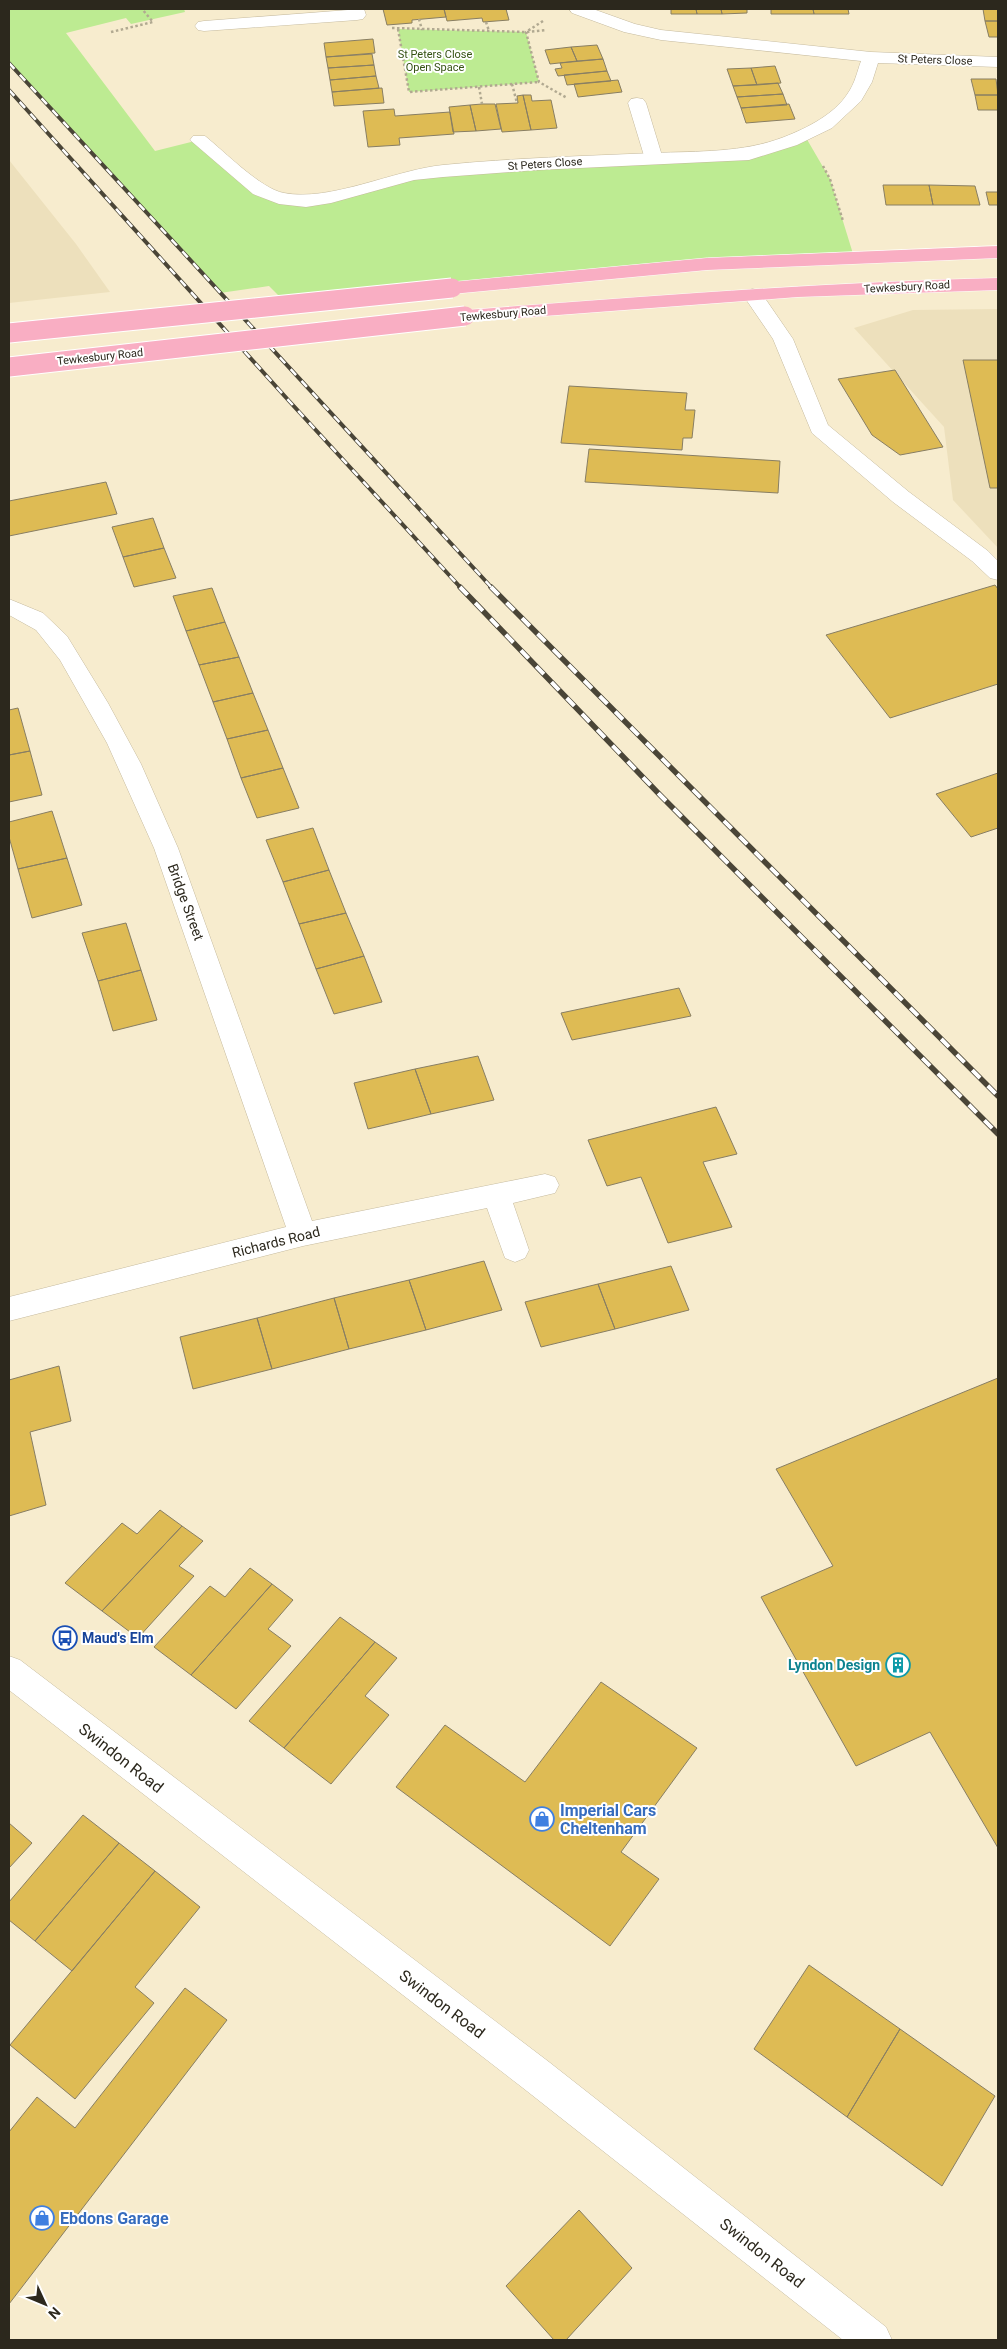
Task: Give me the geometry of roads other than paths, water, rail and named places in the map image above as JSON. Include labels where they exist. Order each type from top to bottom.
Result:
[{"type":"highway","points":[[9,333],[707,264],[998,252]]},
{"type":"highway","name":"Tewkesbury Road","points":[[9,367],[465,316],[753,294],[998,284]]},
{"type":"street","name":"St Peters Close","points":[[578,9],[602,19],[661,34],[871,57],[998,62]]},
{"type":"street","points":[[204,26],[357,12]]},
{"type":"street","name":"St Peters Close","points":[[199,140],[253,185],[269,195],[290,201],[319,200],[414,175],[444,171],[749,154],[805,136],[826,124],[855,97],[863,82],[871,57]]},
{"type":"street","points":[[637,103],[654,158]]},
{"type":"street","points":[[753,294],[783,339],[819,428],[901,498],[980,556],[998,573]]},
{"type":"street","name":"Bridge Street","points":[[9,606],[30,616],[49,630],[77,669],[101,710],[142,791],[166,848],[303,1234]]},
{"type":"street","name":"Richards Road","points":[[9,1309],[303,1234],[545,1185]]},
{"type":"street","points":[[496,1194],[515,1250]]},
{"type":"street","name":"Swindon Road","points":[[9,1671],[536,2075],[873,2340]]},
{"type":"railway","points":[[9,63],[492,588]]},
{"type":"railway","points":[[9,90],[290,402],[461,588]]},
{"type":"railway","points":[[460,587],[660,795],[998,1134]]},
{"type":"railway","points":[[491,587],[998,1096]]},
{"type":"place","name":"Maud's Elm","points":[[65,1638]]},
{"type":"place","name":"Lyndon Design","points":[[898,1665]]},
{"type":"place","name":"Imperial Cars Cheltenham","points":[[542,1819]]},
{"type":"place","name":"Ebdons Garage","points":[[42,2218]]},
{"type":"park label","name":"St Peters Close Open Space","points":[[435,60]]}]
